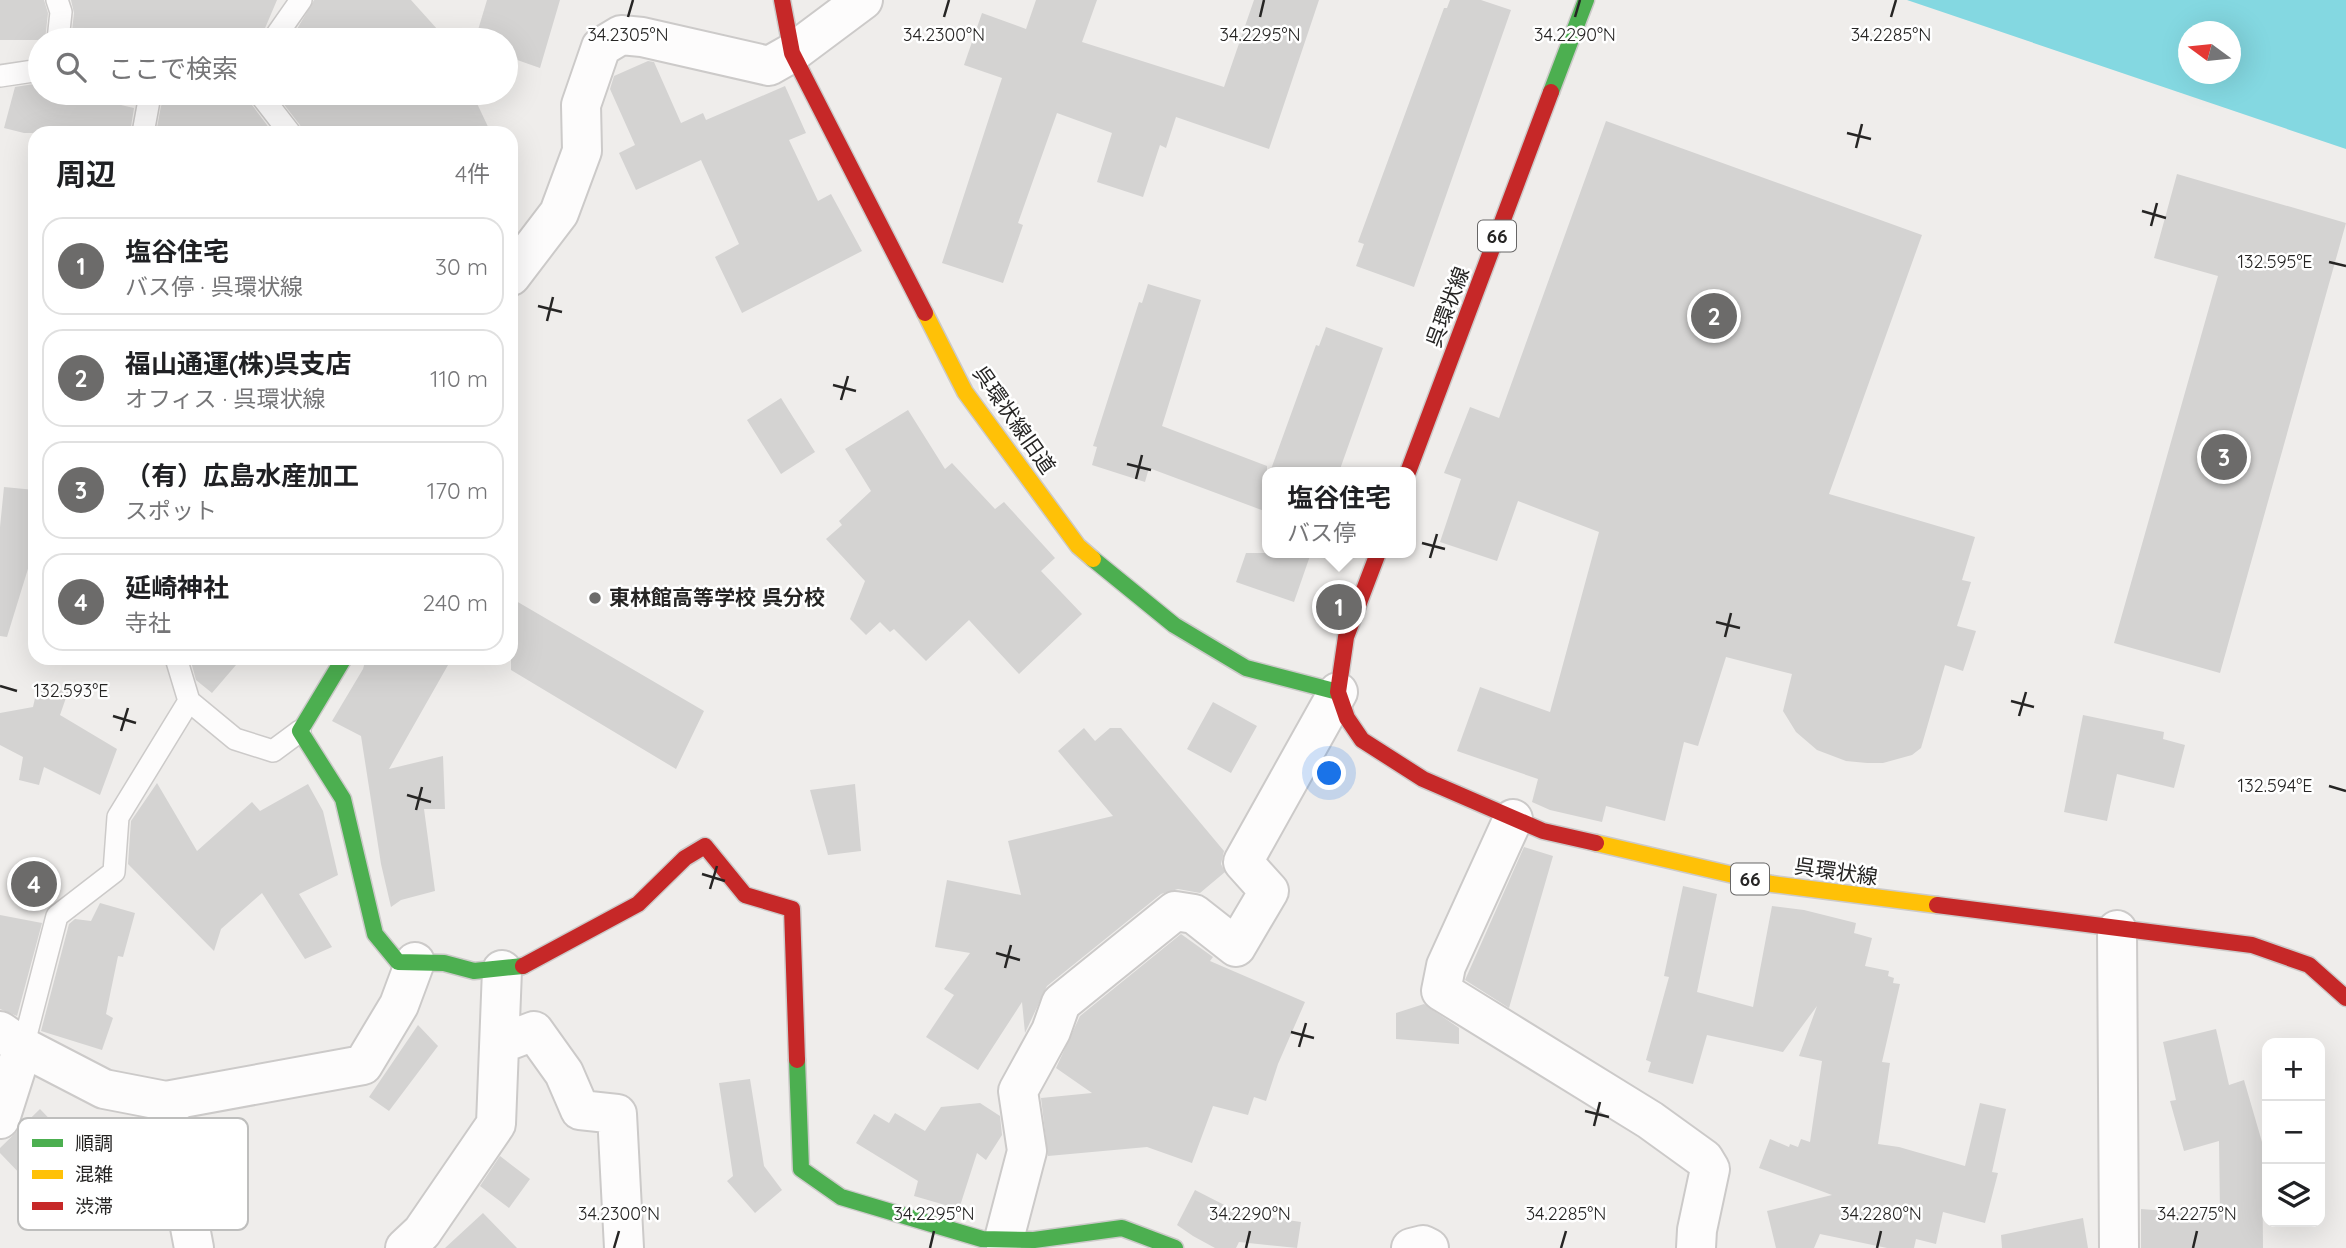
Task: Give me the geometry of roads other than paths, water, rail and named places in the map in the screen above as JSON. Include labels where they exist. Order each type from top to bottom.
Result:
[{"type":"street","name":"呉環状線旧道","points":[[782,0],[792,53],[965,392],[1077,546],[1174,625],[1246,668],[1338,692]]},
{"type":"street","points":[[518,267],[559,213],[582,151],[581,105],[601,47],[621,34],[769,66],[792,53],[863,0]]},
{"type":"street","name":"呉環状線","points":[[1410,467],[1586,0]]},
{"type":"street","points":[[1004,1239],[1027,1151],[1018,1091],[1051,1031],[1061,1003],[1175,911],[1194,915],[1236,947],[1269,891],[1243,862],[1338,692],[1346,637],[1376,558]]},
{"type":"street","points":[[340,665],[300,731],[343,799],[375,934],[398,962],[444,962],[474,971],[528,966],[638,904],[685,858],[705,846],[746,895],[792,909],[801,1170],[841,1197],[982,1239],[1034,1240],[1122,1228],[1175,1248]]},
{"type":"street","name":"呉環状線","points":[[1338,692],[1347,718],[1362,740],[1423,779],[1543,831],[1772,884],[2117,930],[2252,945],[2309,965],[2346,998]]},
{"type":"street","points":[[1513,819],[1446,966],[1441,991],[1650,1121],[1704,1159],[1710,1169],[1697,1230],[1696,1248]]},
{"type":"street","points":[[2117,930],[2119,1248]]},
{"type":"street","points":[[0,1119],[11,1039],[104,1089],[166,1101],[363,1065],[399,1004],[415,962]]},
{"type":"street","points":[[405,1248],[422,1231],[496,1124],[502,970]]},
{"type":"street","points":[[500,1044],[534,1031],[564,1073],[580,1110],[617,1114],[624,1248]]},
{"type":"street","points":[[166,1101],[169,1118]]},
{"type":"street","points":[[191,1230],[194,1248]]},
{"type":"street","points":[[1411,1248],[1423,1245],[1429,1248]]},
{"type":"lane","points":[[57,0],[61,12],[59,28]]},
{"type":"lane","points":[[282,28],[302,0]]},
{"type":"lane","points":[[0,76],[28,72]]},
{"type":"lane","points":[[144,126],[148,105]]},
{"type":"lane","points":[[268,105],[285,126]]},
{"type":"lane","points":[[178,665],[189,701],[235,739],[273,751],[300,731]]},
{"type":"lane","points":[[11,1039],[57,916],[114,872],[118,817],[189,701]]},
{"type":"water","points":[[1907,0],[2346,0],[2346,149]]},
{"type":"place","name":"福山通運(株)呉支店","points":[[1714,316]]},
{"type":"place","name":"（有）広島水産加工","points":[[2224,457]]},
{"type":"place","name":"東林館高等学校 呉分校","points":[[595,598]]},
{"type":"place","name":"塩谷住宅","points":[[1339,607]]},
{"type":"place","name":"延崎神社","points":[[34,884]]}]
